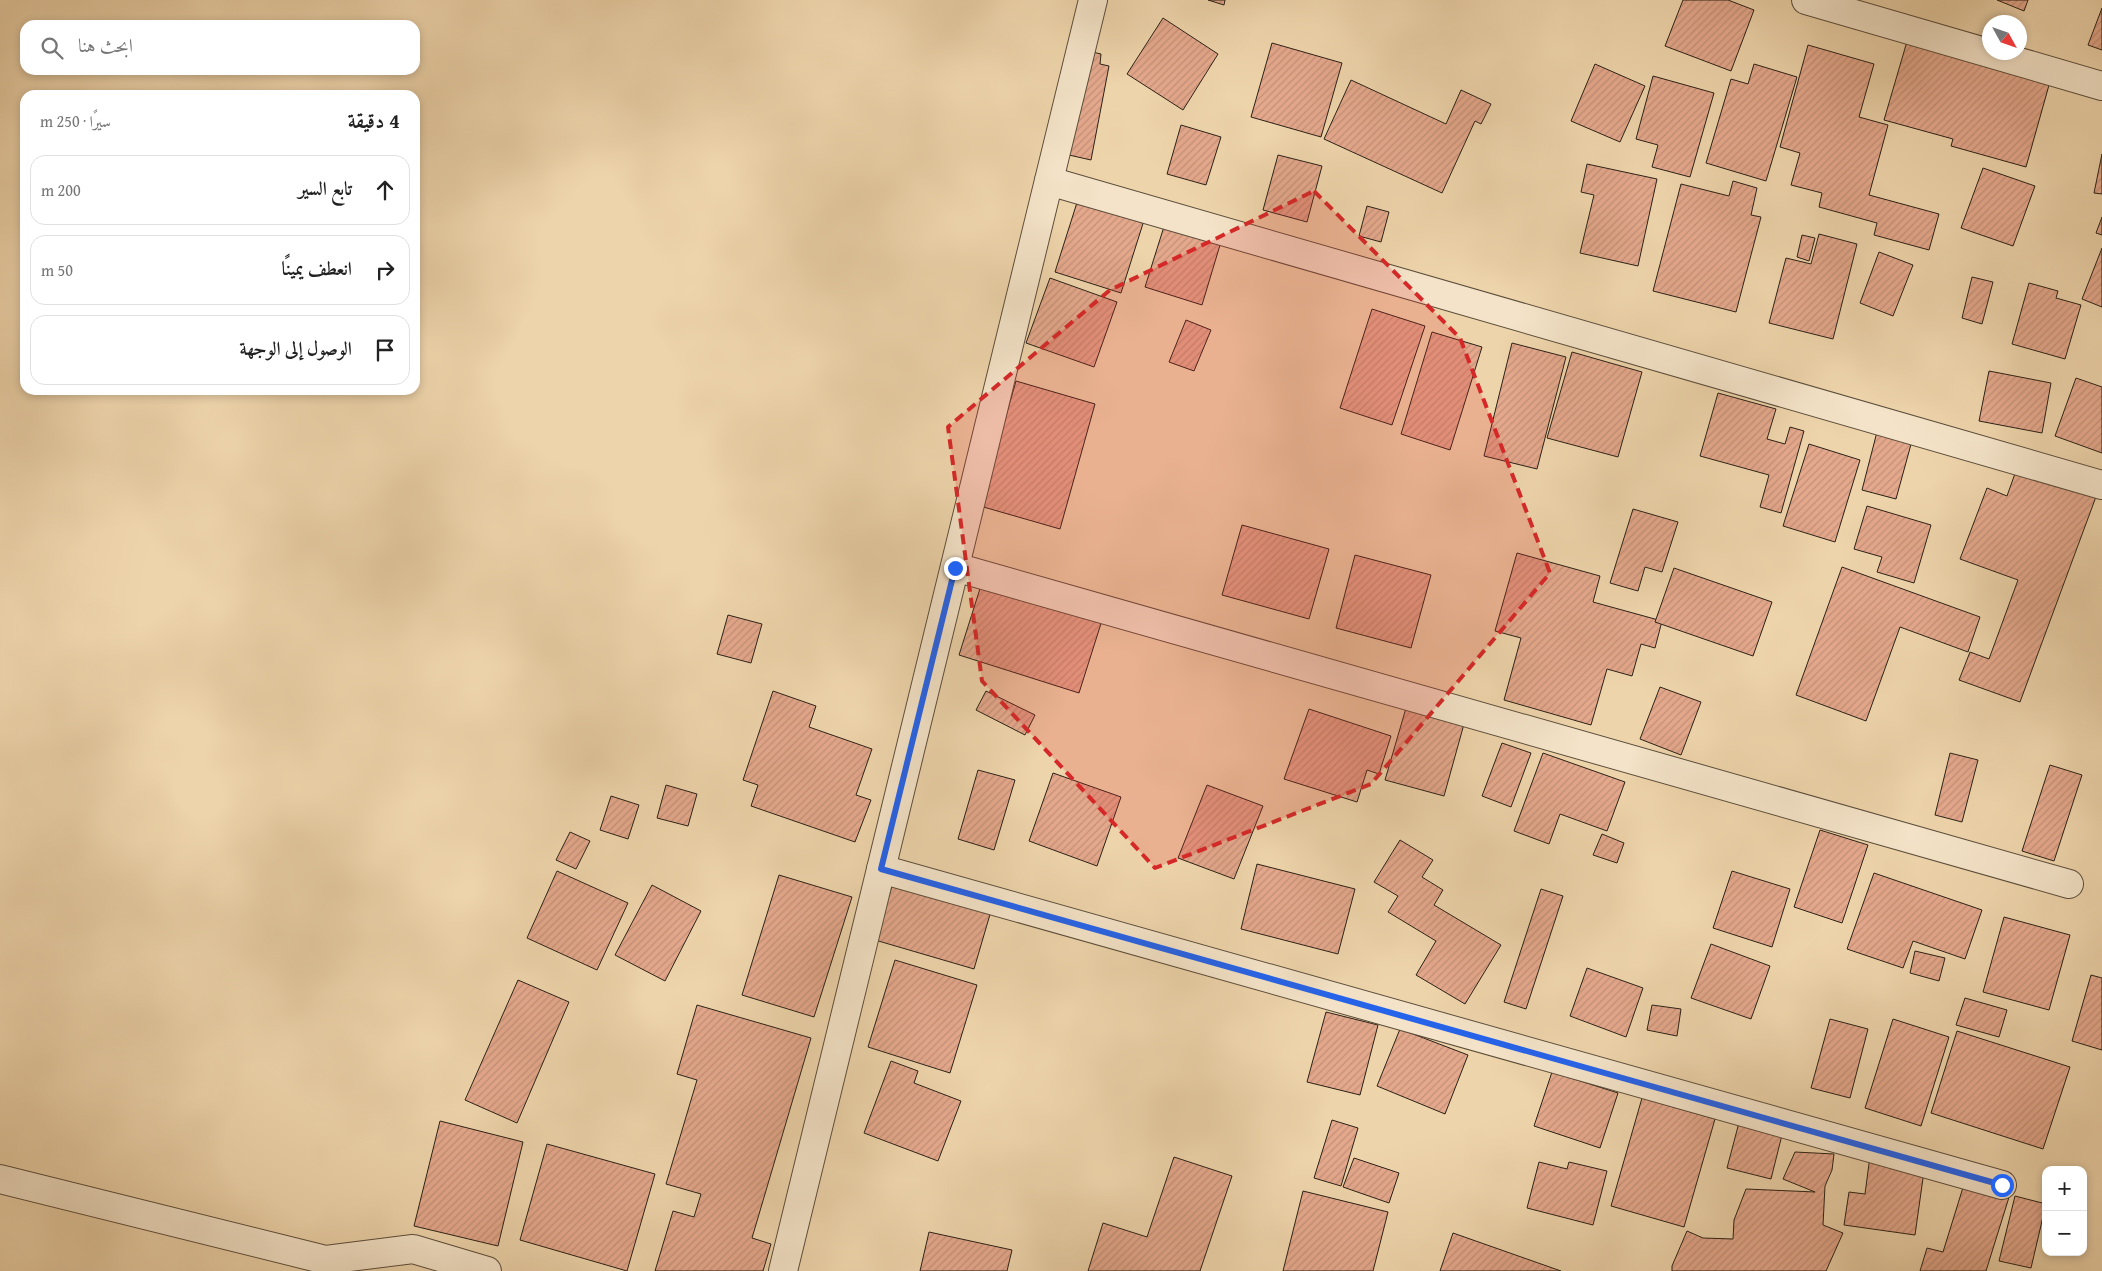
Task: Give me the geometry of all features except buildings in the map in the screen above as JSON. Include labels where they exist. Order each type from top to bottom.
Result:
[{"type":"street","points":[[783,1271],[1093,0]]},
{"type":"street","points":[[1806,0],[2102,86]]},
{"type":"street","points":[[1049,181],[2102,485]]},
{"type":"street","points":[[955,568],[2069,884]]},
{"type":"street","points":[[881,869],[2002,1185]]},
{"type":"street","points":[[0,1179],[326,1260],[413,1249],[487,1271]]},
{"type":"highlighted area","points":[[1314,191],[1460,338],[1550,573],[1371,784],[1155,868],[982,681],[948,427],[1110,290]]},
{"type":"route","points":[[955,568],[881,869],[2002,1185]]}]
